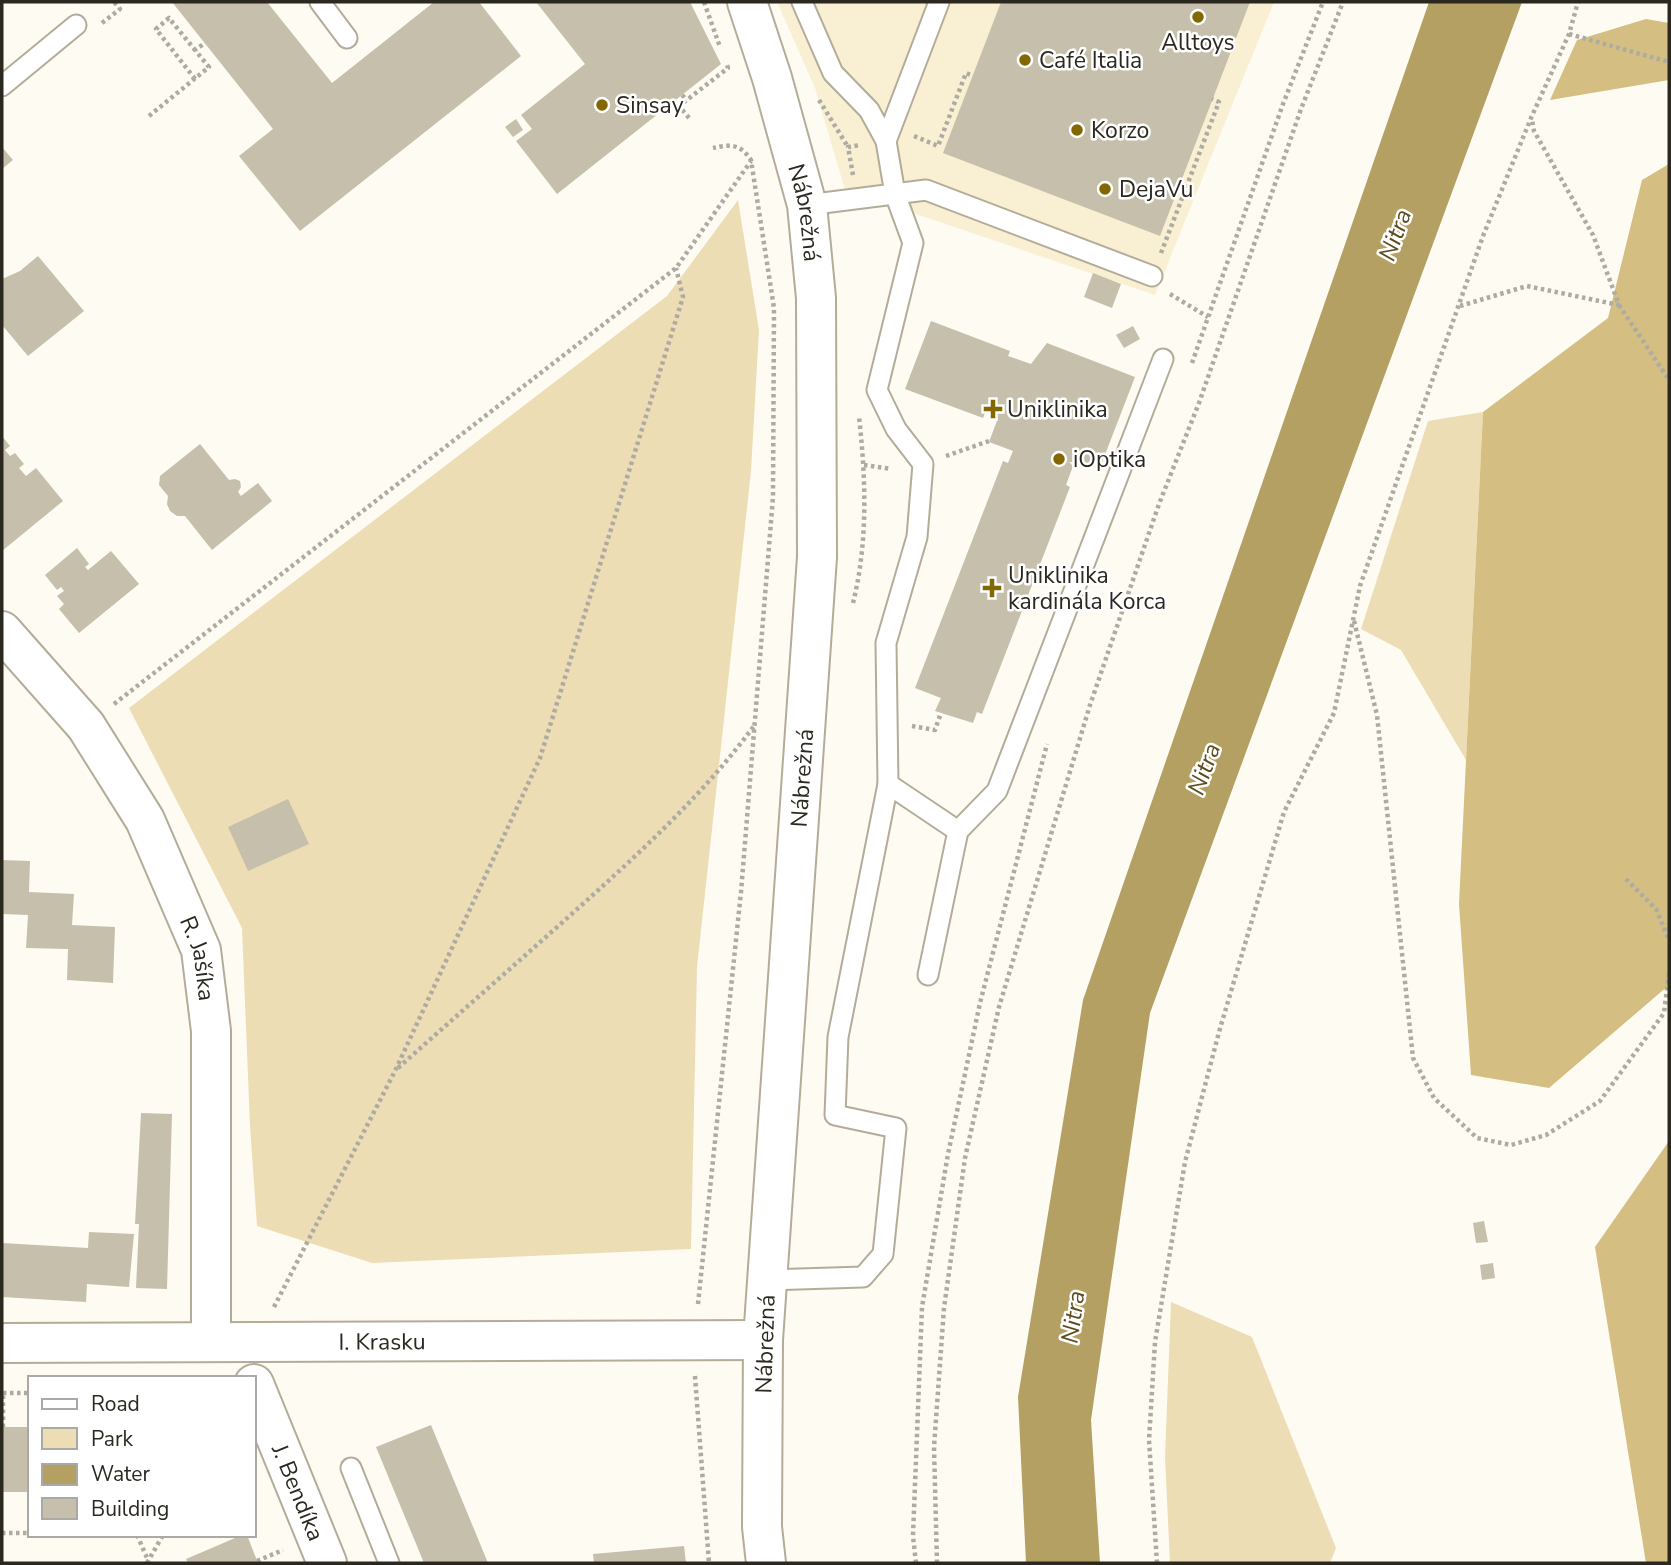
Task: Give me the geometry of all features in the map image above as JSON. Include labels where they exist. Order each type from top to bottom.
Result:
[{"type":"street","name":"Nábrežná","points":[[747,2],[772,78],[807,205],[816,298],[817,557],[763,1340],[762,1527],[766,1563]]},
{"type":"street","name":"R. Jašíka","points":[[2,631],[86,726],[145,820],[201,950],[211,1031],[240,1351]]},
{"type":"street","name":"I. Krasku","points":[[2,1343],[240,1351],[763,1340]]},
{"type":"street","name":"J. Bendíka","points":[[256,1389],[327,1563]]},
{"type":"lane","points":[[320,2],[347,38]]},
{"type":"lane","points":[[766,1280],[863,1277],[883,1254],[896,1128],[835,1115],[838,1037],[888,784],[886,643],[917,537],[923,464],[896,429],[877,390],[913,243],[895,194],[886,141],[869,110],[833,73],[802,2]]},
{"type":"lane","points":[[886,141],[939,2]]},
{"type":"lane","points":[[2,86],[76,26]]},
{"type":"lane","points":[[807,205],[926,190],[1152,276]]},
{"type":"lane","points":[[928,975],[958,831],[997,791],[1163,359]]},
{"type":"lane","points":[[888,784],[958,831]]},
{"type":"lane","points":[[351,1468],[389,1563]]},
{"type":"path","points":[[689,118],[679,106],[727,68],[704,2]]},
{"type":"path","points":[[1191,364],[1322,2]]},
{"type":"path","points":[[937,1563],[933,1447],[944,1308],[965,1158],[999,1007],[1090,705],[1301,109],[1343,2]]},
{"type":"path","points":[[1157,1563],[1149,1440],[1154,1354],[1185,1162],[1219,1032],[1284,812],[1334,713],[1360,586],[1483,236],[1569,34],[1578,2]]},
{"type":"path","points":[[149,116],[195,79],[209,67],[169,18],[156,29],[195,79]]},
{"type":"path","points":[[1569,34],[1669,62]]},
{"type":"path","points":[[195,50],[205,43]]},
{"type":"path","points":[[941,139],[966,73],[973,76]]},
{"type":"path","points":[[682,95],[687,100]]},
{"type":"path","points":[[1208,317],[1157,286],[1152,276],[1219,102],[1213,99]]},
{"type":"path","points":[[1531,118],[1534,131],[1593,235],[1619,305],[1669,380]]},
{"type":"path","points":[[709,1563],[692,1340],[701,1292],[739,906],[773,497],[774,307],[751,160],[744,149],[728,145],[713,148]]},
{"type":"path","points":[[86,726],[676,268],[751,160]]},
{"type":"path","points":[[240,1351],[395,1071],[540,758],[683,297],[676,268]]},
{"type":"path","points":[[1459,306],[1527,286],[1619,305]]},
{"type":"path","points":[[1353,617],[1377,715],[1413,1058],[1434,1098],[1477,1138],[1511,1145],[1546,1135],[1600,1101],[1664,1013],[1669,973]]},
{"type":"path","points":[[935,730],[941,713]]},
{"type":"path","points":[[395,1071],[608,882],[680,814],[724,767],[754,726]]},
{"type":"path","points":[[916,1563],[914,1536],[922,1307],[948,1154],[980,1003],[1048,738]]},
{"type":"path","points":[[1626,879],[1656,909],[1669,940]]},
{"type":"path","points":[[3,1427],[2,1393],[28,1393]]},
{"type":"path","points":[[2,1533],[28,1533]]},
{"type":"path","points":[[138,1537],[148,1562]]},
{"type":"path","points":[[148,1562],[162,1537]]},
{"type":"path","points":[[257,1561],[277,1552]]},
{"type":"shaded area","points":[[777,2],[1274,2],[1155,295],[845,190],[815,88]]},
{"type":"shaded area","points":[[1646,19],[1669,23],[1669,80],[1550,100],[1577,40]]},
{"type":"shaded area","points":[[1669,164],[1669,985],[1549,1088],[1471,1075],[1459,904],[1483,412],[1608,318],[1642,180]]},
{"type":"shaded area","points":[[1669,1141],[1669,1563],[1646,1563],[1595,1247]]},
{"type":"green space","points":[[738,200],[759,330],[751,471],[697,967],[691,1249],[372,1263],[257,1226],[242,928],[129,708],[667,296]]},
{"type":"green space","points":[[1483,412],[1466,760],[1401,650],[1361,629],[1428,421]]},
{"type":"green space","points":[[1171,1302],[1252,1337],[1336,1548],[1330,1563],[1170,1563],[1165,1457]]},
{"type":"water","name":"Nitra","points":[[1429,2],[1522,2],[1150,1013],[1091,1420],[1100,1563],[1026,1563],[1018,1397],[1083,1000]]},
{"type":"building","points":[[172,2],[267,2],[332,83],[434,2],[479,2],[521,56],[300,231],[239,156],[273,129]]},
{"type":"building","name":"Sinsay","points":[[536,2],[690,2],[721,64],[557,194],[516,141],[532,129],[521,115],[585,64]]},
{"type":"building","name":"Korzo","points":[[1001,2],[1250,2],[1160,236],[943,153]]},
{"type":"building","points":[[516,119],[523,130],[513,137],[505,127]]},
{"type":"building","points":[[2,147],[13,160],[2,169]]},
{"type":"building","points":[[38,256],[84,311],[28,356],[2,325],[2,279],[20,271]]},
{"type":"building","points":[[1093,273],[1121,284],[1112,308],[1084,297]]},
{"type":"building","name":"Uniklinika kardinála Korca","points":[[931,321],[1010,351],[1008,356],[1031,364],[1047,343],[1135,377],[1101,465],[1069,462],[1073,466],[1066,485],[1070,487],[982,714],[977,712],[973,723],[935,711],[941,698],[915,688],[1003,461],[1008,463],[1013,451],[989,442],[998,418],[985,413],[983,418],[905,389]]},
{"type":"building","points":[[1133,326],[1140,339],[1124,348],[1116,335]]},
{"type":"building","points":[[2,436],[10,446],[5,450],[10,456],[15,453],[24,464],[19,468],[26,476],[36,468],[63,501],[2,551]]},
{"type":"building","points":[[200,444],[229,480],[240,481],[238,492],[241,496],[258,483],[272,501],[212,550],[185,516],[177,516],[170,511],[168,496],[159,485],[160,476]]},
{"type":"building","points":[[77,548],[89,564],[85,567],[88,570],[111,551],[139,584],[79,633],[59,609],[64,604],[57,596],[64,591],[61,587],[57,590],[45,575]]},
{"type":"building","points":[[288,799],[309,844],[248,871],[228,827]]},
{"type":"building","points":[[2,860],[30,861],[29,892],[74,894],[72,925],[115,927],[113,983],[67,980],[68,949],[26,948],[28,915],[2,914]]},
{"type":"building","points":[[141,1113],[172,1114],[167,1289],[136,1288],[139,1224],[135,1224]]},
{"type":"building","points":[[1484,1221],[1488,1242],[1476,1243],[1473,1223]]},
{"type":"building","points":[[89,1232],[134,1234],[129,1287],[87,1284],[86,1302],[2,1297],[2,1243],[88,1248]]},
{"type":"building","points":[[1493,1263],[1495,1278],[1482,1280],[1480,1265]]},
{"type":"building","points":[[431,1425],[488,1563],[424,1563],[376,1447]]},
{"type":"building","points":[[2,1427],[28,1427],[28,1492],[2,1492]]},
{"type":"building","points":[[237,1537],[248,1537],[258,1563],[188,1563],[186,1559]]},
{"type":"building","points":[[684,1546],[686,1563],[594,1563],[593,1554]]},
{"type":"place","name":"Alltoys","points":[[1198,17]]},
{"type":"place","name":"Café Italia","points":[[1025,60]]},
{"type":"place","name":"Sinsay","points":[[602,105]]},
{"type":"place","name":"Korzo","points":[[1077,130]]},
{"type":"place","name":"DejaVu","points":[[1105,189]]},
{"type":"place","name":"Uniklinika","points":[[993,409]]},
{"type":"place","name":"iOptika","points":[[1059,459]]},
{"type":"place","name":"Uniklinika kardinála Korca","points":[[992,588]]}]
